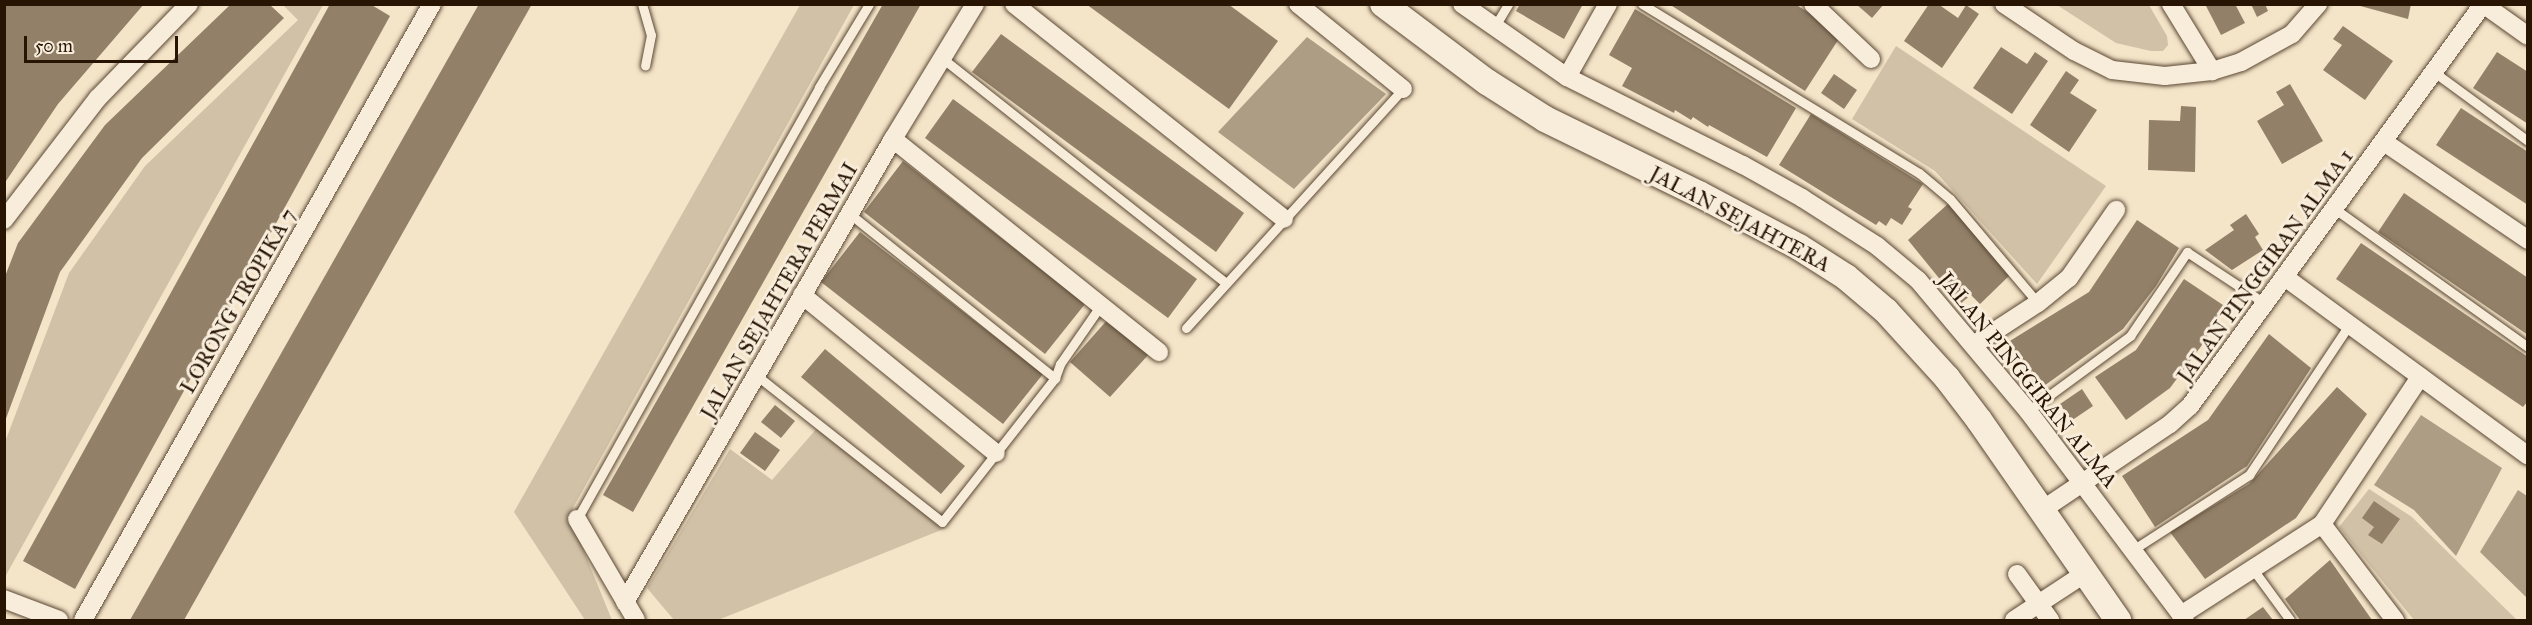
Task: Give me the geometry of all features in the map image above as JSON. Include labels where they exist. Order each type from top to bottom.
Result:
[{"type":"main road","name":"JALAN SEJAHTERA","points":[[1383,4],[1487,82],[1545,119],[1699,194],[1799,247],[1846,277],[1886,311],[1947,378],[2118,621]]},
{"type":"street","points":[[4,220],[98,98],[189,4]]},
{"type":"street","name":"LORONG TROPIKA 7","points":[[83,621],[432,4]]},
{"type":"street","name":"JALAN SEJAHTERA PERMAI","points":[[625,602],[892,139],[975,4]]},
{"type":"street","points":[[1014,4],[1284,219]]},
{"type":"street","points":[[1298,4],[1403,89]]},
{"type":"street","name":"JALAN PINGGIRAN ALMA","points":[[1462,4],[1567,77],[1743,165],[1802,198],[1877,246],[1918,280],[1975,344],[2085,483],[2183,618]]},
{"type":"street","points":[[1567,77],[1608,4]]},
{"type":"street","points":[[1813,4],[1871,58]]},
{"type":"street","points":[[2004,4],[2074,51],[2112,70],[2165,76],[2212,71],[2241,62],[2292,34],[2318,4]]},
{"type":"street","points":[[2171,4],[2212,71]]},
{"type":"street","points":[[2483,4],[2528,36]]},
{"type":"street","name":"JALAN PINGGIRAN ALMA 1","points":[[2042,510],[2170,424],[2190,406],[2286,278],[2483,4]]},
{"type":"street","points":[[892,139],[1159,352]]},
{"type":"street","points":[[2384,142],[2528,240]]},
{"type":"street","points":[[1975,344],[2038,303],[2069,278],[2116,210]]},
{"type":"street","points":[[2286,278],[2528,456]]},
{"type":"street","points":[[802,295],[996,453]]},
{"type":"street","points":[[2183,618],[2252,568],[2322,524],[2420,377]]},
{"type":"street","points":[[577,519],[636,621]]},
{"type":"street","points":[[2322,524],[2395,621]]},
{"type":"street","points":[[2017,574],[2049,621]]},
{"type":"street","points":[[2014,621],[2084,574]]},
{"type":"street","points":[[4,599],[59,621]]},
{"type":"lane","points":[[642,4],[651,35],[645,65]]},
{"type":"lane","points":[[577,519],[819,87],[869,4]]},
{"type":"lane","points":[[1495,27],[1508,4]]},
{"type":"lane","points":[[1642,4],[1919,173],[1950,199],[2038,303]]},
{"type":"lane","points":[[942,58],[1226,284]]},
{"type":"lane","points":[[2434,72],[2528,141]]},
{"type":"lane","points":[[1186,328],[1403,89]]},
{"type":"lane","points":[[2335,209],[2528,348]]},
{"type":"lane","points":[[850,214],[1055,378]]},
{"type":"lane","points":[[2028,411],[2130,336],[2187,252],[2266,304]]},
{"type":"lane","points":[[756,375],[942,522],[1055,378],[1060,364],[1101,305]]},
{"type":"lane","points":[[2134,549],[2249,475],[2349,325]]},
{"type":"lane","points":[[2252,568],[2290,621]]},
{"type":"shaded area","points":[[283,5],[323,5],[5,577],[5,442],[69,273],[145,166],[298,20]]},
{"type":"shaded area","points":[[800,5],[854,5],[569,515],[612,620],[585,620],[514,512]]},
{"type":"shaded area","points":[[2057,5],[2149,5],[2167,36],[2168,45],[2163,51],[2151,51],[2116,43]]},
{"type":"shaded area","points":[[1307,37],[1386,94],[1294,189],[1218,132]]},
{"type":"shaded area","points":[[1896,46],[2106,186],[2037,284],[1935,171],[1852,119]]},
{"type":"shaded area","points":[[2421,415],[2502,468],[2456,556],[2414,510],[2374,485]]},
{"type":"shaded area","points":[[818,427],[946,528],[718,620],[674,620],[647,588],[730,449],[772,480]]},
{"type":"shaded area","points":[[2369,489],[2412,517],[2517,620],[2414,620],[2339,527]]},
{"type":"shaded area","points":[[2518,490],[2527,496],[2527,598],[2480,552]]},
{"type":"building","points":[[4,4],[144,4],[58,104],[4,184]]},
{"type":"building","points":[[231,4],[269,4],[284,18],[142,158],[60,272],[4,424],[4,279],[18,243],[105,125]]},
{"type":"building","points":[[330,4],[370,4],[390,16],[75,589],[23,561]]},
{"type":"building","points":[[479,4],[532,4],[184,620],[130,620]]},
{"type":"building","points":[[883,4],[921,4],[633,512],[603,495]]},
{"type":"building","points":[[1086,4],[1228,4],[1278,41],[1229,109]]},
{"type":"building","points":[[1520,4],[1583,4],[1564,39],[1516,11]]},
{"type":"building","points":[[1669,4],[1795,4],[1842,34],[1805,91]]},
{"type":"building","points":[[1856,4],[1884,4],[1872,18]]},
{"type":"building","points":[[1929,4],[1938,4],[1958,18],[1966,5],[1979,14],[1942,68],[1904,41]]},
{"type":"building","points":[[2205,4],[2235,4],[2245,23],[2221,35]]},
{"type":"building","points":[[2251,4],[2265,4],[2268,11],[2257,17]]},
{"type":"building","points":[[2353,4],[2411,4],[2408,19]]},
{"type":"building","points":[[1635,9],[1796,108],[1767,157],[1693,117],[1691,120],[1675,110],[1674,113],[1622,86],[1632,68],[1609,55]]},
{"type":"building","points":[[2343,26],[2393,61],[2365,100],[2323,70],[2342,45],[2333,39]]},
{"type":"building","points":[[1001,34],[1244,213],[1216,252],[972,72]]},
{"type":"building","points":[[2001,47],[2027,64],[2035,52],[2048,61],[2012,114],[1973,88]]},
{"type":"building","points":[[2497,52],[2528,72],[2528,124],[2473,88]]},
{"type":"building","points":[[2066,71],[2079,80],[2070,93],[2097,110],[2069,152],[2030,125]]},
{"type":"building","points":[[1834,74],[1857,90],[1844,109],[1821,93]]},
{"type":"building","points":[[2290,84],[2323,141],[2282,164],[2257,121],[2284,105],[2276,92]]},
{"type":"building","points":[[953,99],[1197,279],[1168,318],[925,138]]},
{"type":"building","points":[[2181,106],[2196,107],[2195,172],[2148,170],[2149,120],[2180,121]]},
{"type":"building","points":[[2461,108],[2528,152],[2528,205],[2436,145]]},
{"type":"building","points":[[1811,114],[1923,184],[1908,207],[1912,209],[1902,225],[1891,218],[1886,226],[1879,221],[1876,225],[1779,165]]},
{"type":"building","points":[[903,161],[1085,304],[1045,354],[864,212]]},
{"type":"building","points":[[2404,193],[2528,278],[2528,335],[2378,232]]},
{"type":"building","points":[[1949,203],[2010,275],[1980,304],[1971,295],[1960,304],[1908,240]]},
{"type":"building","points":[[2246,214],[2259,234],[2255,237],[2263,250],[2232,270],[2205,250],[2234,230],[2230,225]]},
{"type":"building","points":[[2137,220],[2179,248],[2156,286],[2123,329],[2037,391],[2005,344],[2089,292]]},
{"type":"building","points":[[860,232],[1043,374],[1003,424],[821,282]]},
{"type":"building","points":[[2361,243],[2528,357],[2528,401],[2523,407],[2336,279]]},
{"type":"building","points":[[2184,279],[2226,307],[2202,345],[2170,388],[2126,420],[2095,377],[2136,350]]},
{"type":"building","points":[[1109,318],[1149,354],[1110,397],[1070,362]]},
{"type":"building","points":[[2269,334],[2311,368],[2247,466],[2155,527],[2122,476],[2208,420]]},
{"type":"building","points":[[825,349],[965,466],[941,494],[801,377]]},
{"type":"building","points":[[2337,387],[2367,414],[2296,518],[2205,579],[2170,532],[2249,484]]},
{"type":"building","points":[[2082,389],[2093,406],[2071,421],[2060,404]]},
{"type":"building","points":[[775,405],[795,421],[781,438],[761,422]]},
{"type":"building","points":[[755,432],[780,450],[765,471],[740,453]]},
{"type":"building","points":[[2374,501],[2400,519],[2382,544],[2368,535],[2374,527],[2362,518]]},
{"type":"building","points":[[2330,560],[2372,620],[2300,620],[2285,599]]},
{"type":"building","points":[[2263,607],[2273,620],[2244,620]]}]
